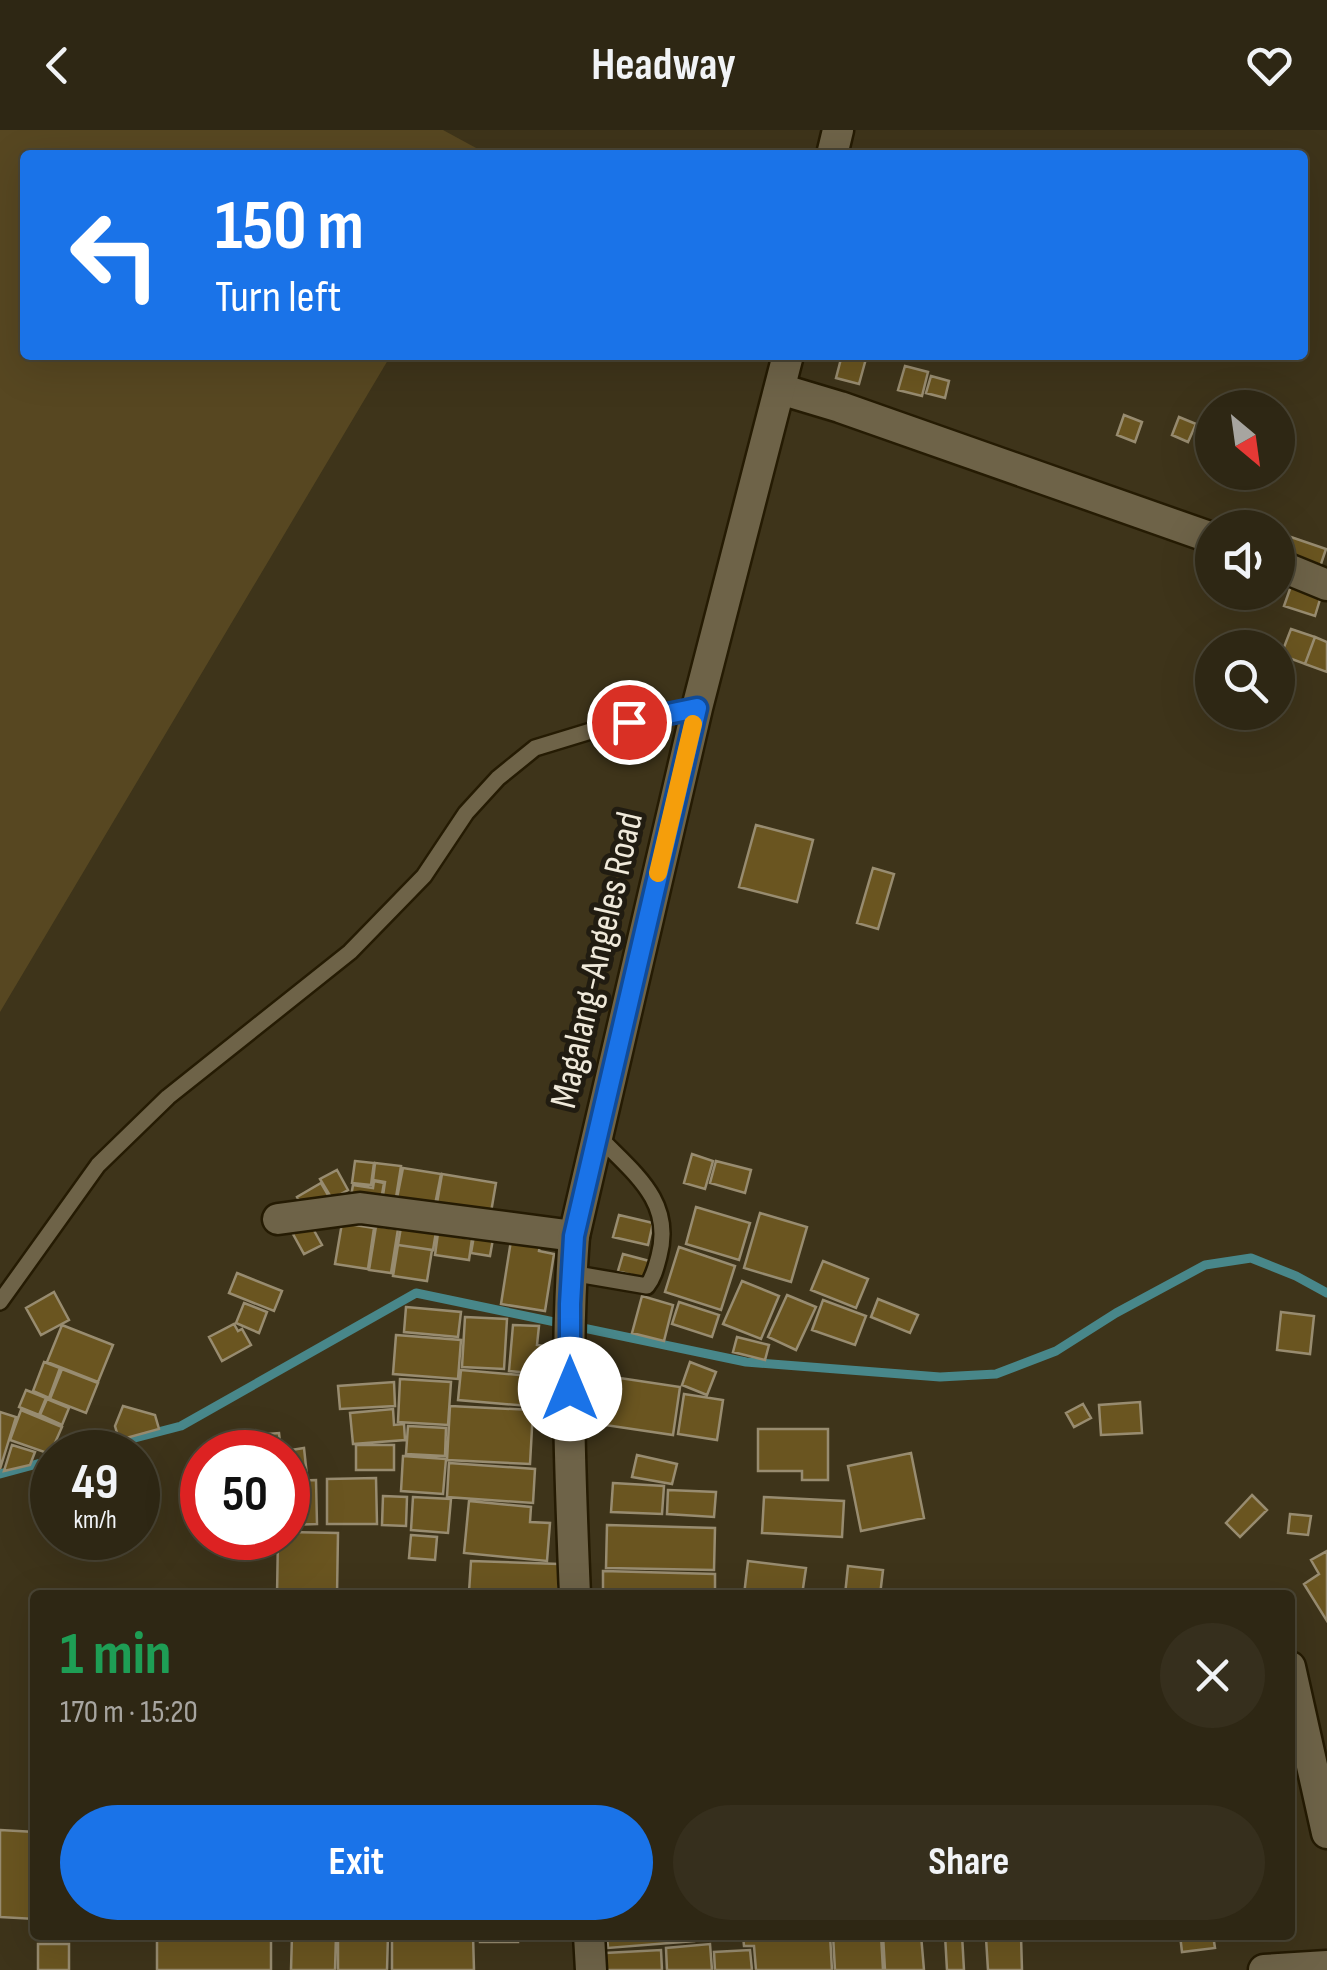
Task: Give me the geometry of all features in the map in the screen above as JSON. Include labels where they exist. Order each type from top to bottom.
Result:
[{"type":"main road","name":"Magalang-Angeles Road","points":[[575,1590],[570,1468],[574,1236],[697,708],[787,360]]},
{"type":"main road","points":[[780,389],[1195,532]]},
{"type":"main road","points":[[1295,571],[1327,585]]},
{"type":"main road","points":[[278,1219],[360,1208],[574,1236]]},
{"type":"main road","points":[[1295,1689],[1327,1832]]},
{"type":"main road","points":[[589,1940],[591,1970]]},
{"type":"main road","points":[[1264,1970],[1318,1968]]},
{"type":"lane","points":[[0,1302],[98,1164],[168,1097],[350,952],[424,876],[466,814],[498,778],[535,748],[594,730],[697,708]]},
{"type":"lane","points":[[572,1273],[647,1286],[652,1281],[662,1242],[662,1217],[650,1191],[597,1136]]},
{"type":"shaded area","points":[[0,130],[443,130],[480,150],[20,150],[20,360],[388,360],[0,1012]]},
{"type":"building","points":[[841,360],[866,360],[859,384],[836,378]]},
{"type":"building","points":[[905,366],[928,372],[922,396],[898,390]]},
{"type":"building","points":[[931,376],[949,381],[945,398],[926,393]]},
{"type":"building","points":[[1124,415],[1142,422],[1135,442],[1117,435]]},
{"type":"building","points":[[1179,417],[1195,424],[1188,442],[1172,435]]},
{"type":"building","points":[[1295,538],[1326,549],[1320,567],[1295,559]]},
{"type":"building","points":[[1295,587],[1321,596],[1315,616],[1295,610]]},
{"type":"building","points":[[1295,630],[1315,637],[1305,664],[1295,660]]},
{"type":"building","points":[[1315,637],[1327,642],[1327,672],[1305,664]]},
{"type":"building","points":[[756,825],[813,840],[797,902],[739,887]]},
{"type":"building","points":[[873,868],[894,874],[878,929],[857,923]]},
{"type":"building","points":[[692,1154],[713,1161],[705,1189],[684,1183]]},
{"type":"building","points":[[355,1161],[374,1163],[371,1185],[352,1183]]},
{"type":"building","points":[[716,1161],[751,1170],[745,1193],[710,1183]]},
{"type":"building","points":[[375,1163],[401,1166],[395,1204],[382,1202],[385,1182],[373,1180]]},
{"type":"building","points":[[403,1168],[441,1174],[434,1210],[396,1203]]},
{"type":"building","points":[[337,1170],[348,1190],[332,1199],[320,1179]]},
{"type":"building","points":[[442,1174],[496,1183],[490,1218],[436,1209]]},
{"type":"building","points":[[374,1181],[384,1183],[380,1206],[350,1202],[353,1185],[373,1188]]},
{"type":"building","points":[[321,1183],[331,1200],[305,1211],[297,1197]]},
{"type":"building","points":[[696,1207],[750,1223],[739,1260],[686,1244]]},
{"type":"building","points":[[760,1213],[807,1227],[791,1282],[744,1268]]},
{"type":"building","points":[[619,1215],[653,1223],[648,1245],[613,1237]]},
{"type":"building","points":[[342,1223],[374,1228],[368,1269],[335,1264]]},
{"type":"building","points":[[311,1225],[322,1245],[304,1254],[293,1234]]},
{"type":"building","points":[[376,1226],[398,1229],[391,1273],[369,1270]]},
{"type":"building","points":[[401,1227],[436,1232],[433,1250],[398,1245]]},
{"type":"building","points":[[475,1230],[494,1233],[490,1256],[471,1253]]},
{"type":"building","points":[[438,1233],[472,1239],[469,1260],[435,1255]]},
{"type":"building","points":[[512,1234],[541,1239],[539,1251],[554,1254],[545,1311],[501,1304]]},
{"type":"building","points":[[398,1245],[432,1250],[427,1281],[393,1276]]},
{"type":"building","points":[[679,1247],[735,1266],[721,1310],[665,1292]]},
{"type":"building","points":[[623,1254],[653,1262],[648,1280],[618,1271]]},
{"type":"building","points":[[823,1261],[868,1279],[856,1308],[811,1290]]},
{"type":"building","points":[[237,1273],[282,1291],[274,1311],[229,1293]]},
{"type":"building","points":[[742,1281],[779,1296],[761,1339],[723,1324]]},
{"type":"building","points":[[54,1292],[69,1320],[41,1335],[26,1308]]},
{"type":"building","points":[[787,1295],[816,1307],[796,1350],[768,1337]]},
{"type":"building","points":[[642,1296],[673,1305],[664,1341],[632,1333]]},
{"type":"building","points":[[878,1299],[918,1315],[910,1333],[871,1317]]},
{"type":"building","points":[[823,1300],[866,1316],[855,1345],[812,1330]]},
{"type":"building","points":[[679,1302],[719,1315],[712,1337],[672,1324]]},
{"type":"building","points":[[244,1303],[267,1312],[259,1333],[236,1323]]},
{"type":"building","points":[[406,1307],[461,1312],[458,1337],[404,1332]]},
{"type":"building","points":[[1281,1312],[1314,1316],[1310,1354],[1277,1350]]},
{"type":"building","points":[[465,1317],[507,1319],[504,1369],[462,1367]]},
{"type":"building","points":[[234,1324],[238,1331],[242,1329],[251,1345],[222,1361],[209,1337]]},
{"type":"building","points":[[62,1325],[113,1345],[98,1382],[47,1362]]},
{"type":"building","points":[[513,1325],[539,1326],[537,1345],[554,1347],[552,1375],[509,1371]]},
{"type":"building","points":[[396,1335],[461,1340],[458,1379],[393,1374]]},
{"type":"building","points":[[737,1337],[769,1345],[765,1360],[733,1352]]},
{"type":"building","points":[[44,1362],[60,1368],[49,1398],[33,1391]]},
{"type":"building","points":[[690,1362],[716,1372],[707,1395],[682,1385]]},
{"type":"building","points":[[62,1369],[98,1383],[86,1413],[50,1399]]},
{"type":"building","points":[[461,1370],[544,1377],[541,1407],[458,1400]]},
{"type":"building","points":[[613,1377],[680,1387],[673,1435],[605,1425]]},
{"type":"building","points":[[400,1379],[451,1382],[448,1425],[398,1422]]},
{"type":"building","points":[[394,1382],[395,1406],[340,1409],[338,1386]]},
{"type":"building","points":[[26,1390],[46,1398],[39,1415],[19,1407]]},
{"type":"building","points":[[684,1394],[723,1400],[717,1440],[678,1434]]},
{"type":"building","points":[[47,1399],[69,1408],[62,1425],[40,1415]]},
{"type":"building","points":[[1140,1402],[1142,1433],[1101,1435],[1099,1405]]},
{"type":"building","points":[[1083,1404],[1091,1418],[1074,1427],[1066,1413]]},
{"type":"building","points":[[123,1406],[155,1415],[159,1429],[116,1430]]},
{"type":"building","points":[[450,1406],[533,1410],[530,1464],[447,1460]]},
{"type":"building","points":[[393,1409],[394,1425],[404,1424],[405,1440],[353,1444],[350,1413]]},
{"type":"building","points":[[21,1410],[62,1427],[30,1430],[30,1447],[10,1440]]},
{"type":"building","points":[[0,1412],[16,1417],[0,1469]]},
{"type":"building","points":[[408,1426],[446,1428],[445,1456],[406,1454]]},
{"type":"building","points":[[758,1429],[828,1429],[828,1480],[802,1480],[802,1471],[758,1471]]},
{"type":"building","points":[[12,1445],[30,1450],[30,1465],[4,1471]]},
{"type":"building","points":[[356,1445],[394,1445],[394,1470],[356,1470]]},
{"type":"building","points":[[911,1453],[924,1518],[861,1531],[848,1466]]},
{"type":"building","points":[[637,1455],[677,1464],[672,1484],[632,1477]]},
{"type":"building","points":[[403,1456],[446,1459],[443,1494],[401,1491]]},
{"type":"building","points":[[449,1463],[535,1469],[533,1503],[447,1497]]},
{"type":"building","points":[[376,1478],[377,1524],[327,1524],[327,1479]]},
{"type":"building","points":[[310,1480],[316,1480],[317,1524],[310,1524]]},
{"type":"building","points":[[613,1483],[664,1486],[662,1514],[611,1512]]},
{"type":"building","points":[[668,1490],[716,1492],[714,1517],[667,1514]]},
{"type":"building","points":[[1252,1495],[1267,1510],[1240,1537],[1226,1523]]},
{"type":"building","points":[[383,1496],[407,1497],[406,1526],[382,1525]]},
{"type":"building","points":[[413,1497],[451,1499],[448,1533],[411,1530]]},
{"type":"building","points":[[764,1497],[844,1501],[842,1537],[762,1533]]},
{"type":"building","points":[[469,1501],[531,1507],[530,1522],[550,1523],[547,1561],[464,1553]]},
{"type":"building","points":[[1290,1514],[1311,1516],[1308,1535],[1288,1533]]},
{"type":"building","points":[[607,1525],[715,1528],[714,1570],[606,1568]]},
{"type":"building","points":[[310,1532],[338,1533],[337,1590],[277,1590],[278,1560],[310,1560]]},
{"type":"building","points":[[411,1535],[437,1537],[435,1560],[409,1558]]},
{"type":"building","points":[[1327,1551],[1327,1621],[1304,1584],[1319,1574],[1311,1560]]},
{"type":"building","points":[[471,1561],[559,1564],[558,1590],[469,1590]]},
{"type":"building","points":[[748,1561],[806,1568],[803,1590],[745,1590]]},
{"type":"building","points":[[848,1566],[883,1570],[881,1590],[846,1590]]},
{"type":"building","points":[[603,1571],[715,1574],[715,1590],[603,1590]]},
{"type":"building","points":[[0,1830],[30,1832],[30,1919],[0,1917]]},
{"type":"building","points":[[157,1940],[271,1940],[271,1970],[157,1970]]},
{"type":"building","points":[[292,1940],[336,1940],[335,1970],[291,1970]]},
{"type":"building","points":[[338,1940],[388,1940],[387,1970],[338,1970]]},
{"type":"building","points":[[392,1940],[473,1940],[474,1970],[392,1970]]},
{"type":"building","points":[[480,1940],[518,1940],[518,1942]]},
{"type":"building","points":[[607,1940],[694,1941],[608,1948]]},
{"type":"building","points":[[743,1940],[830,1940],[832,1970],[756,1970],[754,1946],[744,1946]]},
{"type":"building","points":[[833,1940],[881,1940],[883,1970],[835,1970]]},
{"type":"building","points":[[883,1940],[921,1940],[924,1970],[885,1970]]},
{"type":"building","points":[[945,1940],[962,1940],[964,1970],[947,1970]]},
{"type":"building","points":[[986,1940],[1021,1940],[1022,1970],[988,1970]]},
{"type":"building","points":[[1181,1940],[1214,1940],[1215,1948],[1182,1952]]},
{"type":"building","points":[[38,1944],[69,1944],[69,1970],[38,1970]]},
{"type":"building","points":[[710,1944],[712,1970],[667,1970],[666,1948]]},
{"type":"building","points":[[661,1950],[662,1970],[605,1970],[605,1953]]},
{"type":"building","points":[[750,1950],[752,1970],[715,1970],[714,1952]]},
{"type":"waterway","points":[[160,1431],[181,1426],[416,1293],[746,1362],[940,1377],[996,1374],[1056,1351],[1205,1265],[1251,1258],[1327,1293]]},
{"type":"waterway","points":[[0,1474],[30,1466]]},
{"type":"slow traffic","points":[[658,873],[693,724]]},
{"type":"route","points":[[570,1389],[574,1236],[697,708],[629,722]]}]
